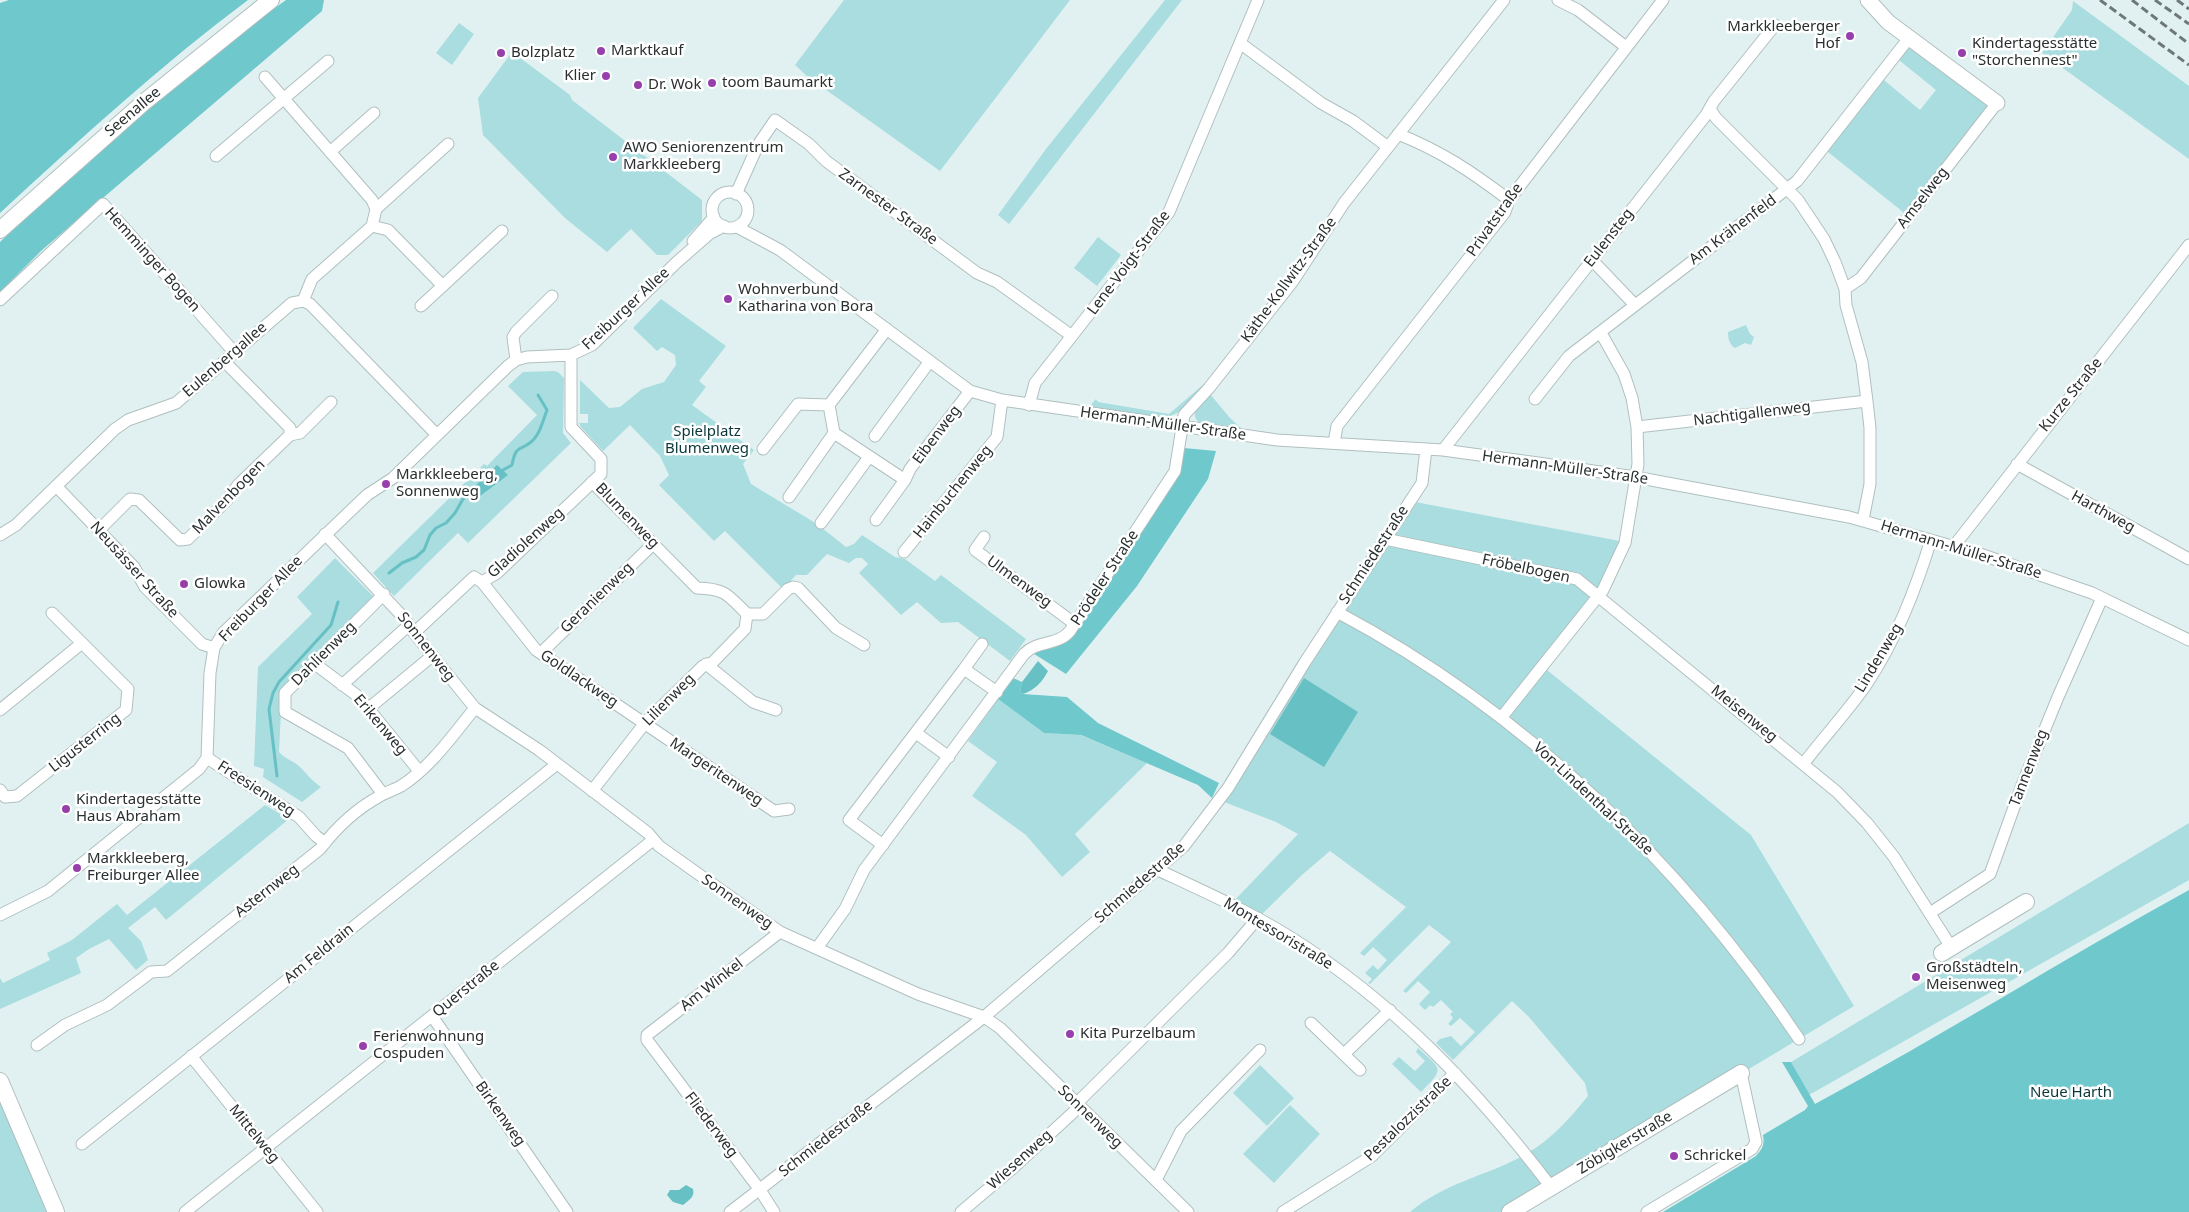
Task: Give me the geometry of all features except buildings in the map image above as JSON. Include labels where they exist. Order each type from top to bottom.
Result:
[{"type":"main road","name":"Seenallee","points":[[0,230],[143,103],[271,0]]},
{"type":"main road","points":[[1947,950],[2026,902]]},
{"type":"main road","name":"Zöbigkerstraße","points":[[1510,1212],[1741,1073]]},
{"type":"main road","points":[[0,1080],[56,1212]]},
{"type":"street","name":"Lene-Voigt-Straße","points":[[1029,404],[1035,383],[1169,212],[1258,0]]},
{"type":"street","name":"Käthe-Kollwitz-Straße","points":[[1181,426],[1184,415],[1209,388],[1293,281],[1344,203],[1504,0]]},
{"type":"street","points":[[1558,0],[1578,10],[1626,47]]},
{"type":"street","name":"Privatstraße","points":[[1334,443],[1337,426],[1507,209],[1508,200],[1663,0]]},
{"type":"street","points":[[1868,0],[1888,22],[1997,103]]},
{"type":"street","name":"Eulensteg","points":[[1443,450],[1775,25]]},
{"type":"street","name":"Am Krähenfeld","points":[[1535,399],[1569,356],[1787,190],[1802,175],[1909,38]]},
{"type":"street","points":[[1240,43],[1321,103],[1353,121],[1388,147]]},
{"type":"street","points":[[216,156],[328,61]]},
{"type":"street","points":[[265,77],[372,200],[376,209]]},
{"type":"street","name":"Amselweg","points":[[1845,289],[1861,278],[1997,103]]},
{"type":"street","points":[[1710,109],[1716,118],[1735,135],[1804,208],[1824,239],[1845,289],[1846,305],[1862,362],[1870,428],[1870,484],[1863,520]]},
{"type":"street","points":[[330,152],[374,113]]},
{"type":"street","name":"Zarnester Straße","points":[[736,194],[758,145],[775,120],[809,144],[826,161],[977,273],[997,282],[1072,336]]},
{"type":"street","points":[[1398,134],[1440,152],[1466,168],[1508,200]]},
{"type":"street","points":[[437,435],[310,304],[303,301],[312,279],[372,226],[376,209],[448,144]]},
{"type":"street","points":[[728,193],[736,194],[746,202],[747,215],[743,222],[737,226],[724,226],[714,217],[713,207],[717,198],[728,193]]},
{"type":"street","name":"Hemminger Bogen","points":[[0,300],[103,204],[234,352]]},
{"type":"street","name":"Hermann-Müller-Straße","points":[[747,215],[751,222],[780,250]]},
{"type":"street","name":"Freiburger Allee","points":[[677,262],[684,251],[714,217]]},
{"type":"street","points":[[372,226],[388,230],[443,286]]},
{"type":"street","name":"Freiburger Allee","points":[[207,758],[210,673],[214,648],[223,633],[367,495],[386,484],[508,366],[516,360],[527,357],[571,355],[592,345],[677,262],[709,234],[724,226]]},
{"type":"street","name":"Hermann-Müller-Straße","points":[[737,226],[780,250],[970,391],[1002,400],[1277,440],[1443,450],[1635,477],[1863,520],[1954,546],[2102,598],[2189,640]]},
{"type":"street","points":[[421,306],[502,231]]},
{"type":"street","name":"Kurze Straße","points":[[1954,546],[2189,245]]},
{"type":"street","points":[[1592,260],[1635,305]]},
{"type":"street","points":[[516,360],[513,337],[552,296]]},
{"type":"street","name":"Eulenbergallee","points":[[0,535],[16,525],[115,429],[128,420],[176,403],[292,303],[303,301]]},
{"type":"street","points":[[789,497],[834,433],[829,405],[887,328]]},
{"type":"street","points":[[1501,718],[1598,597],[1605,587],[1625,543],[1638,464],[1637,427],[1632,398],[1624,374],[1601,333]]},
{"type":"street","name":"Blumenweg","points":[[571,355],[571,427],[601,459],[601,474],[592,482],[697,588],[715,589],[724,592],[746,614]]},
{"type":"street","points":[[224,361],[290,428],[290,435]]},
{"type":"street","points":[[875,436],[930,361]]},
{"type":"street","name":"Eibenweg","points":[[876,520],[910,470],[970,391]]},
{"type":"street","name":"Hainbuchenweg","points":[[904,552],[997,437],[1002,400]]},
{"type":"street","name":"Nachtigallenweg","points":[[1637,427],[1867,401]]},
{"type":"street","name":"Malvenbogen","points":[[99,530],[130,499],[134,498],[140,500],[180,540],[188,539],[227,500],[238,485],[290,435],[300,433],[331,402]]},
{"type":"street","points":[[763,449],[798,404],[829,405]]},
{"type":"street","name":"Prödeler Straße","points":[[818,948],[846,909],[864,870],[1030,648],[1062,638],[1067,635],[1075,624],[1175,471],[1181,426]]},
{"type":"street","name":"Eibenweg","points":[[834,433],[905,480]]},
{"type":"street","name":"Schmiedestraße","points":[[730,1212],[984,1017],[1184,846],[1228,788],[1338,612],[1422,483],[1426,449]]},
{"type":"street","points":[[821,523],[869,457]]},
{"type":"street","name":"Harthweg","points":[[2018,464],[2189,559]]},
{"type":"street","name":"Gladiolenweg","points":[[411,629],[474,578],[482,582],[497,573],[592,482]]},
{"type":"street","name":"Neusässer Straße","points":[[57,487],[134,567],[145,586],[202,644],[214,648]]},
{"type":"street","name":"Sonnenweg","points":[[325,534],[384,594],[475,708],[557,764],[648,833],[659,846],[780,932],[918,994],[984,1017],[1000,1028],[1077,1106],[1188,1212]]},
{"type":"street","name":"Ulmenweg","points":[[984,537],[975,550],[1075,624]]},
{"type":"street","name":"Fröbelbogen","points":[[1385,539],[1577,578],[1598,597]]},
{"type":"street","name":"Lindenweg","points":[[1804,763],[1865,686],[1880,662],[1897,632],[1914,591],[1931,540]]},
{"type":"street","name":"Geranienweg","points":[[541,653],[653,544]]},
{"type":"street","name":"Goldlackweg","points":[[482,582],[541,653],[645,723]]},
{"type":"street","points":[[746,614],[763,614],[788,589],[798,588],[836,628],[864,645]]},
{"type":"street","name":"Dahlienweg","points":[[383,794],[348,748],[285,712],[285,693],[384,594]]},
{"type":"street","name":"Meisenweg","points":[[1598,597],[1804,763],[1837,792],[1894,857],[1930,913],[1947,950]]},
{"type":"street","name":"Tannenweg","points":[[1930,913],[1990,874],[2022,785],[2058,697],[2102,598]]},
{"type":"street","name":"Von-Lindenthal-Straße","points":[[1338,612],[1420,660],[1501,718],[1580,784],[1675,878],[1728,940],[1799,1039]]},
{"type":"street","name":"Ligusterring","points":[[0,790],[5,798],[17,796],[126,710],[128,690],[52,613]]},
{"type":"street","name":"Lilienweg","points":[[592,791],[645,723],[706,664],[713,662],[745,629],[746,614]]},
{"type":"street","points":[[342,685],[411,629]]},
{"type":"street","points":[[0,710],[82,643]]},
{"type":"street","points":[[883,845],[849,820],[982,644]]},
{"type":"street","points":[[369,708],[432,656]]},
{"type":"street","name":"Erikenweg","points":[[315,664],[359,697],[419,771]]},
{"type":"street","points":[[706,664],[753,702],[776,710]]},
{"type":"street","points":[[964,669],[997,692]]},
{"type":"street","name":"Asternweg","points":[[37,1045],[64,1025],[107,1006],[151,972],[167,971],[320,849],[333,832],[383,794],[400,786],[419,771],[437,754],[475,708]]},
{"type":"street","name":"Margeritenweg","points":[[645,723],[774,811],[789,809]]},
{"type":"street","points":[[916,733],[948,757]]},
{"type":"street","points":[[0,915],[48,891],[199,770],[207,758]]},
{"type":"street","name":"Freesienweg","points":[[207,758],[299,817],[325,843]]},
{"type":"street","name":"Am Feldrain","points":[[82,1144],[557,764]]},
{"type":"street","name":"Querstraße","points":[[185,1212],[653,840]]},
{"type":"street","name":"Montessoristraße","points":[[1158,870],[1258,918],[1315,953],[1390,1010],[1455,1073],[1498,1121],[1551,1187]]},
{"type":"street","name":"Wiesenweg","points":[[961,1212],[1014,1167],[1077,1106],[1228,953],[1258,918]]},
{"type":"street","name":"Am Winkel","points":[[647,1040],[647,1035],[780,932]]},
{"type":"street","points":[[1344,1054],[1390,1010]]},
{"type":"street","name":"Birkenweg","points":[[432,1016],[567,1212]]},
{"type":"street","points":[[1311,1023],[1360,1070]]},
{"type":"street","name":"Fliederweg","points":[[647,1040],[760,1190],[774,1212]]},
{"type":"street","points":[[1156,1180],[1181,1131],[1260,1050]]},
{"type":"street","name":"Mittelweg","points":[[191,1056],[317,1212]]},
{"type":"street","name":"Pestalozzistraße","points":[[1283,1212],[1372,1156],[1455,1073]]},
{"type":"street","points":[[1647,1212],[1752,1149],[1756,1142],[1741,1073]]},
{"type":"green space","points":[[9,0],[248,0],[152,76],[0,213],[0,3]]},
{"type":"green space","points":[[286,0],[324,0],[322,11],[42,250],[0,292],[0,242],[104,147],[175,86]]},
{"type":"green space","points":[[844,0],[1070,0],[940,171],[808,77],[795,65]]},
{"type":"green space","points":[[1165,0],[1182,0],[1009,224],[998,215],[1046,149]]},
{"type":"green space","points":[[2073,1],[2189,86],[2189,159],[2042,53],[2072,10]]},
{"type":"green space","points":[[459,23],[474,34],[452,65],[436,53]]},
{"type":"green space","points":[[1909,38],[1997,103],[1908,216],[1823,148],[1879,76],[1920,110],[1936,90],[1894,56]]},
{"type":"green space","points":[[512,52],[570,95],[572,100],[702,200],[702,221],[668,255],[657,255],[631,229],[607,252],[565,218],[483,135],[478,98]]},
{"type":"green space","points":[[1098,237],[1121,255],[1097,286],[1074,268]]},
{"type":"green space","name":"Spielplatz Blumenweg","points":[[661,299],[726,346],[699,381],[706,387],[692,405],[754,450],[743,464],[751,484],[817,524],[846,547],[854,544],[862,535],[895,557],[905,559],[935,581],[941,575],[1026,639],[1010,661],[958,622],[941,623],[917,602],[901,615],[859,573],[868,564],[862,558],[856,558],[849,563],[827,554],[807,575],[796,575],[783,589],[725,531],[714,541],[659,485],[669,475],[660,456],[630,425],[603,451],[579,423],[588,423],[588,414],[580,414],[580,380],[609,408],[620,407],[642,389],[664,382],[676,365],[675,355],[662,347],[657,351],[633,328]]},
{"type":"green space","points":[[1746,325],[1750,334],[1754,337],[1751,345],[1745,343],[1735,348],[1729,341],[1728,332]]},
{"type":"green space","points":[[554,371],[564,378],[563,433],[571,443],[468,543],[458,533],[394,596],[373,573],[484,464],[487,466],[537,415],[508,386],[523,372]]},
{"type":"green space","points":[[1204,384],[1186,406],[1168,417],[1161,418],[1089,407],[1096,399],[1098,402],[1169,414]]},
{"type":"green space","points":[[1210,394],[1242,429],[1200,423],[1196,419],[1195,412],[1197,408]]},
{"type":"green space","points":[[1184,448],[1216,451],[1208,479],[1137,586],[1066,674],[1031,652],[1061,644]]},
{"type":"green space","points":[[1410,501],[1625,542],[1621,556],[1542,666],[1751,835],[1854,1006],[1510,1212],[1410,1212],[1423,1202],[1452,1186],[1512,1162],[1526,1154],[1560,1128],[1588,1096],[1585,1083],[1528,1016],[1512,1001],[1453,1060],[1436,1043],[1440,1039],[1451,1036],[1461,1046],[1475,1032],[1460,1018],[1451,1026],[1448,1024],[1453,1018],[1450,1014],[1453,1012],[1441,1000],[1433,1007],[1430,1005],[1425,1010],[1419,1004],[1430,992],[1418,981],[1406,993],[1403,991],[1451,942],[1429,925],[1370,984],[1368,983],[1372,979],[1365,973],[1373,965],[1378,970],[1387,960],[1373,947],[1364,956],[1360,953],[1406,907],[1330,851],[1303,874],[1258,918],[1231,904],[1298,834],[1276,822],[1219,800]]},
{"type":"green space","points":[[335,558],[375,598],[282,690],[279,752],[298,765],[321,787],[302,802],[263,777],[264,769],[254,766],[258,667],[312,614],[297,597]]},
{"type":"green space","points":[[1013,678],[1022,682],[1020,692],[1023,694],[1067,697],[1098,723],[1219,783],[1212,798],[1198,785],[1081,735],[1044,733],[998,699]]},
{"type":"green space","points":[[998,699],[1044,733],[1080,735],[1147,763],[1075,834],[1090,852],[1062,877],[1026,835],[972,796],[997,762],[968,741]]},
{"type":"green space","points":[[265,805],[289,819],[166,920],[155,907],[128,928],[141,941],[148,960],[136,970],[109,939],[76,958],[81,973],[0,1009],[0,978],[3,983],[50,960],[47,953],[72,940],[117,904],[127,915]]},
{"type":"green space","points":[[2189,823],[2189,880],[1809,1095],[1791,1062]]},
{"type":"green space","name":"Neue Harth","points":[[2189,890],[2189,1212],[1663,1212],[1756,1156],[1764,1142],[1763,1135],[1805,1110],[1808,1106],[1782,1062],[1791,1062],[1815,1104],[1909,1052]]},
{"type":"green space","points":[[1418,1048],[1438,1069],[1434,1078],[1421,1092],[1392,1064],[1399,1057],[1415,1071],[1425,1061],[1416,1052]]},
{"type":"green space","points":[[1260,1065],[1294,1098],[1267,1126],[1233,1093]]},
{"type":"green space","points":[[0,1100],[47,1212],[0,1212]]},
{"type":"green space","points":[[1290,1105],[1320,1134],[1274,1183],[1243,1154]]},
{"type":"shaded area","points":[[497,465],[508,475],[480,496],[472,489]]},
{"type":"shaded area","points":[[1038,661],[1048,671],[1038,685],[1031,691],[1023,694],[1020,692],[1022,682]]},
{"type":"shaded area","points":[[1304,678],[1358,712],[1324,767],[1270,734]]},
{"type":"shaded area","points":[[686,1185],[693,1189],[693,1194],[683,1205],[673,1202],[667,1195],[670,1190],[679,1190]]},
{"type":"waterway","points":[[503,470],[512,465],[513,458],[518,449],[531,442],[539,431],[547,410],[538,395]]},
{"type":"waterway","points":[[389,573],[424,550],[430,535],[436,528],[446,523],[455,513],[463,499],[475,492]]},
{"type":"waterway","points":[[277,776],[269,709],[273,693],[279,682],[331,625],[338,602]]},
{"type":"railway","points":[[2100,0],[2189,65]]},
{"type":"railway","points":[[2132,0],[2189,44]]},
{"type":"railway","points":[[2155,0],[2189,24]]},
{"type":"railway","points":[[2177,0],[2189,9]]},
{"type":"place","name":"Markkleeberger Hof","points":[[1850,36]]},
{"type":"place","name":"Marktkauf","points":[[601,51]]},
{"type":"place","name":"Bolzplatz","points":[[501,53]]},
{"type":"place","name":"Kindertagesstätte \"Storchennest\"","points":[[1962,53]]},
{"type":"place","name":"Klier","points":[[606,76]]},
{"type":"place","name":"toom Baumarkt","points":[[712,83]]},
{"type":"place","name":"Dr. Wok","points":[[638,85]]},
{"type":"place","name":"AWO Seniorenzentrum Markkleeberg","points":[[613,157]]},
{"type":"place","name":"Wohnverbund Katharina von Bora","points":[[728,299]]},
{"type":"place","name":"Markkleeberg, Sonnenweg","points":[[386,484]]},
{"type":"place","name":"Glowka","points":[[184,584]]},
{"type":"place","name":"Kindertagesstätte Haus Abraham","points":[[66,809]]},
{"type":"place","name":"Markkleeberg, Freiburger Allee","points":[[77,868]]},
{"type":"place","name":"Großstädteln, Meisenweg","points":[[1916,977]]},
{"type":"place","name":"Kita Purzelbaum","points":[[1070,1034]]},
{"type":"place","name":"Ferienwohnung Cospuden","points":[[363,1046]]},
{"type":"place","name":"Schrickel","points":[[1674,1156]]}]
